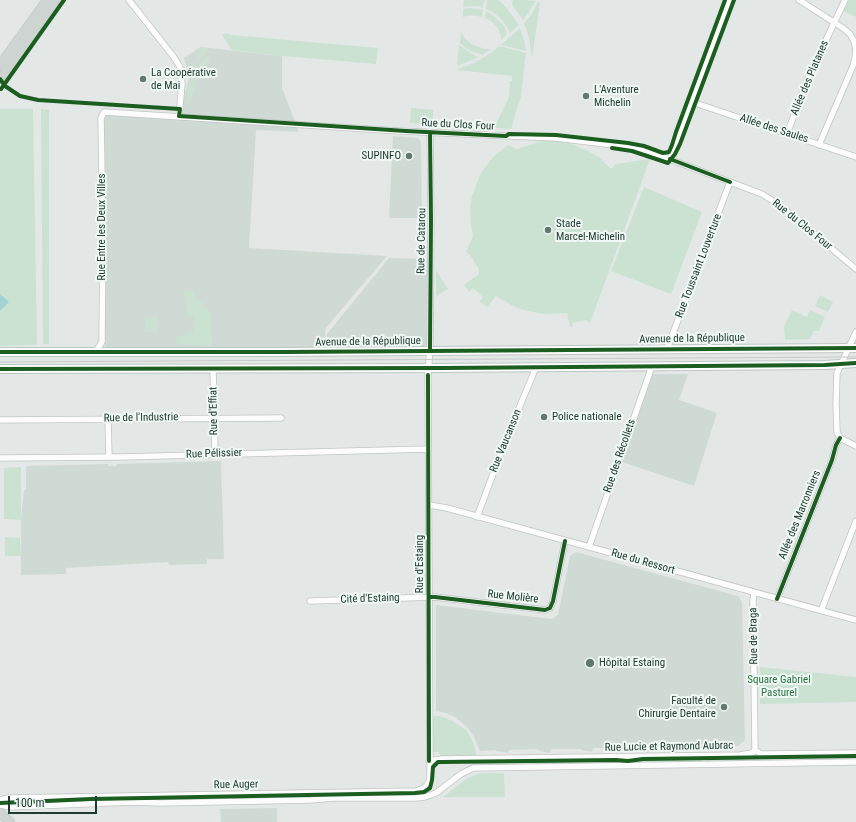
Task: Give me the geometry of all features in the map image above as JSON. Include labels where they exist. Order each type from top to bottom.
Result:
[{"type":"main road","points":[[0,64],[47,0]]},
{"type":"main road","points":[[0,79],[57,0]]},
{"type":"main road","name":"Avenue de la République","points":[[0,352],[284,352],[852,348]]},
{"type":"main road","points":[[0,370],[429,364],[652,366],[856,363]]},
{"type":"main road","points":[[0,813],[10,822]]},
{"type":"street","points":[[130,0],[180,67],[182,84],[179,116]]},
{"type":"street","points":[[670,159],[730,0]]},
{"type":"street","points":[[800,0],[850,34],[856,49],[855,58],[819,145]]},
{"type":"street","name":"Allée des Platanes","points":[[787,134],[808,78],[845,0]]},
{"type":"street","name":"Allée des Saules","points":[[692,102],[856,157]]},
{"type":"street","name":"Rue du Clos Four","points":[[104,112],[430,132],[556,138],[630,147],[648,151],[762,194],[781,206],[856,269]]},
{"type":"street","name":"Rue Entre les Deux Villes","points":[[102,342],[103,239],[101,118],[104,112]]},
{"type":"street","name":"Rue de Catarou","points":[[429,364],[431,219],[430,132]]},
{"type":"street","name":"Rue Toussaint Louverture","points":[[667,349],[730,182]]},
{"type":"street","points":[[856,332],[852,348],[841,364],[837,373],[836,398],[837,432],[840,438],[856,446]]},
{"type":"street","points":[[96,351],[102,342],[111,351]]},
{"type":"street","name":"Rue d'Estaing","points":[[429,364],[429,761]]},
{"type":"street","name":"Rue Vaucanson","points":[[477,517],[503,447],[534,372],[533,366]]},
{"type":"street","name":"Rue des Récollets","points":[[588,547],[652,366]]},
{"type":"street","name":"Rue d'Effiat","points":[[213,368],[215,454]]},
{"type":"street","name":"Rue de l'Industrie","points":[[0,420],[281,418]]},
{"type":"street","points":[[108,419],[109,457]]},
{"type":"street","name":"Allée des Marronniers","points":[[777,599],[840,438]]},
{"type":"street","name":"Rue Pélissier","points":[[0,458],[109,457],[428,449]]},
{"type":"street","name":"Rue du Ressort","points":[[429,505],[856,620]]},
{"type":"street","points":[[821,611],[856,521]]},
{"type":"street","name":"Rue Molière","points":[[429,597],[545,610],[550,608],[565,541]]},
{"type":"street","name":"Rue de Braga","points":[[754,593],[755,750]]},
{"type":"street","name":"Cité d'Estaing","points":[[310,601],[429,597]]},
{"type":"street","name":"Rue Lucie et Raymond Aubrac","points":[[429,761],[442,759],[740,755],[752,753],[755,750],[761,754],[856,753]]},
{"type":"street","name":"Rue Auger","points":[[0,800],[8,798],[416,791],[424,788],[430,780],[429,761]]},
{"type":"street","points":[[0,805],[10,808],[133,802],[160,803],[311,800],[333,798],[420,798],[436,793],[461,774],[473,768],[856,762]]},
{"type":"shaded area","points":[[201,47],[282,56],[282,88],[299,132],[256,130],[249,248],[387,256],[325,329],[326,348],[327,334],[389,258],[430,259],[429,348],[105,351],[101,118],[104,112],[179,116],[189,78],[184,58]]},
{"type":"shaded area","points":[[393,136],[418,138],[421,142],[422,218],[389,218]]},
{"type":"shaded area","points":[[653,374],[688,374],[679,400],[717,413],[694,486],[622,462]]},
{"type":"shaded area","points":[[221,461],[224,559],[207,559],[207,564],[169,565],[168,562],[66,568],[66,574],[21,575],[21,520],[24,490],[26,490],[26,466],[108,464],[108,466],[116,466],[117,464]]},
{"type":"shaded area","name":"Hôpital Estaing","points":[[576,552],[738,596],[742,602],[745,740],[738,746],[678,747],[677,751],[665,749],[665,747],[635,748],[634,752],[623,748],[593,748],[592,752],[581,749],[551,749],[550,753],[539,751],[539,749],[509,750],[508,753],[496,750],[480,751],[474,737],[467,727],[455,717],[436,711],[436,605],[552,619],[558,615],[570,556]]},
{"type":"shaded area","points":[[277,808],[277,822],[221,822],[220,809]]},
{"type":"green space","points":[[464,0],[484,0],[483,8],[478,6],[463,7]]},
{"type":"green space","points":[[487,0],[498,0],[506,7],[519,25],[510,33],[501,19],[486,9]]},
{"type":"green space","points":[[513,0],[536,1],[523,20],[512,5]]},
{"type":"green space","points":[[849,0],[856,0],[856,17],[843,11]]},
{"type":"green space","points":[[538,2],[540,3],[532,58],[529,37],[524,23],[532,14]]},
{"type":"green space","points":[[471,8],[483,10],[482,17],[471,15],[463,17],[463,9]]},
{"type":"green space","points":[[486,11],[495,17],[505,27],[507,34],[501,40],[497,27],[485,18]]},
{"type":"green space","points":[[520,28],[526,51],[501,45]]},
{"type":"green space","points":[[461,32],[471,44],[485,49],[491,49],[482,55],[467,49],[460,43]]},
{"type":"green space","points":[[225,33],[231,35],[378,48],[376,64],[232,50],[222,35]]},
{"type":"green space","points":[[459,45],[472,54],[479,57],[457,66]]},
{"type":"green space","points":[[499,46],[526,53],[521,96],[511,129],[494,128],[509,97],[510,81],[512,81],[512,76],[457,70],[474,63],[491,53]]},
{"type":"green space","points":[[201,48],[208,48],[206,54],[199,60],[198,52]]},
{"type":"green space","points":[[208,55],[209,62],[201,71],[200,64]]},
{"type":"green space","points":[[196,62],[196,72],[190,78],[190,69]]},
{"type":"green space","points":[[194,79],[196,87],[189,100],[187,94],[188,86]]},
{"type":"green space","points":[[411,108],[433,110],[433,125],[410,123]]},
{"type":"green space","points":[[0,109],[33,109],[37,345],[0,346],[0,311],[8,302],[0,294]]},
{"type":"green space","points":[[41,109],[49,110],[49,344],[43,344]]},
{"type":"green space","name":"Stade Marcel-Michelin","points":[[552,140],[569,143],[588,151],[600,158],[611,169],[616,164],[650,159],[590,323],[585,320],[572,323],[573,327],[570,327],[567,313],[544,314],[528,311],[515,307],[496,296],[487,307],[479,301],[483,297],[473,288],[469,292],[464,285],[479,274],[479,269],[470,255],[466,252],[473,236],[470,207],[472,196],[481,173],[493,157],[508,145],[517,149],[541,141]]},
{"type":"green space","points":[[644,187],[702,212],[671,294],[611,271]]},
{"type":"green space","points":[[436,270],[448,289],[437,296],[436,294]]},
{"type":"green space","points":[[182,290],[192,291],[212,314],[212,346],[177,344],[176,337],[194,333],[194,316],[187,315],[187,298]]},
{"type":"green space","points":[[820,295],[833,302],[828,312],[815,306]]},
{"type":"green space","points":[[792,310],[807,317],[810,310],[825,317],[819,331],[814,331],[810,339],[785,340],[784,326]]},
{"type":"green space","points":[[158,317],[158,331],[145,332],[145,318]]},
{"type":"green space","points":[[21,467],[21,520],[4,519],[4,468]]},
{"type":"green space","points":[[5,537],[20,538],[21,556],[5,556]]},
{"type":"green space","name":"Square Gabriel Pasturel","points":[[760,667],[856,677],[856,702],[760,704]]},
{"type":"green space","points":[[432,716],[440,716],[451,720],[466,730],[473,742],[477,758],[443,758],[443,756],[440,756],[439,752],[432,752]]},
{"type":"green space","points":[[744,759],[745,761],[706,762],[706,760]]},
{"type":"green space","points":[[643,760],[702,760],[702,762],[632,762]]},
{"type":"green space","points":[[577,761],[577,763],[531,764],[531,762]]},
{"type":"green space","points":[[482,773],[504,773],[505,797],[443,797],[466,779]]},
{"type":"water","points":[[0,294],[9,302],[0,311]]},
{"type":"tram line","points":[[0,362],[856,357]]},
{"type":"cycle path","points":[[1,89],[64,0]]},
{"type":"cycle path","points":[[0,79],[5,86],[20,96],[38,100],[180,109],[179,116],[406,131],[506,136],[509,134],[556,135],[628,143],[644,146],[663,153],[669,152],[672,145],[725,0]]},
{"type":"cycle path","points":[[612,148],[632,151],[668,163],[680,144],[734,0]]},
{"type":"cycle path","points":[[430,132],[430,350]]},
{"type":"cycle path","points":[[670,159],[730,182]]},
{"type":"cycle path","points":[[0,352],[284,352],[856,348]]},
{"type":"cycle path","points":[[0,369],[443,368],[825,365],[856,363]]},
{"type":"cycle path","points":[[428,375],[429,761]]},
{"type":"cycle path","points":[[777,599],[840,438]]},
{"type":"cycle path","points":[[429,597],[545,610],[550,608],[553,601],[565,541]]},
{"type":"cycle path","points":[[0,803],[91,799],[415,793],[424,792],[430,788],[433,767],[438,762],[628,761],[643,759],[856,756]]},
{"type":"place","name":"La Coopérative de Mai","points":[[143,79]]},
{"type":"place","name":"L'Aventure Michelin","points":[[586,96]]},
{"type":"place","name":"SUPINFO","points":[[409,156]]},
{"type":"place","name":"Stade Marcel-Michelin","points":[[548,230]]},
{"type":"place","name":"Police nationale","points":[[544,417]]},
{"type":"place","name":"Hôpital Estaing","points":[[590,663]]},
{"type":"place","name":"Faculté de Chirurgie Dentaire","points":[[724,707]]}]
